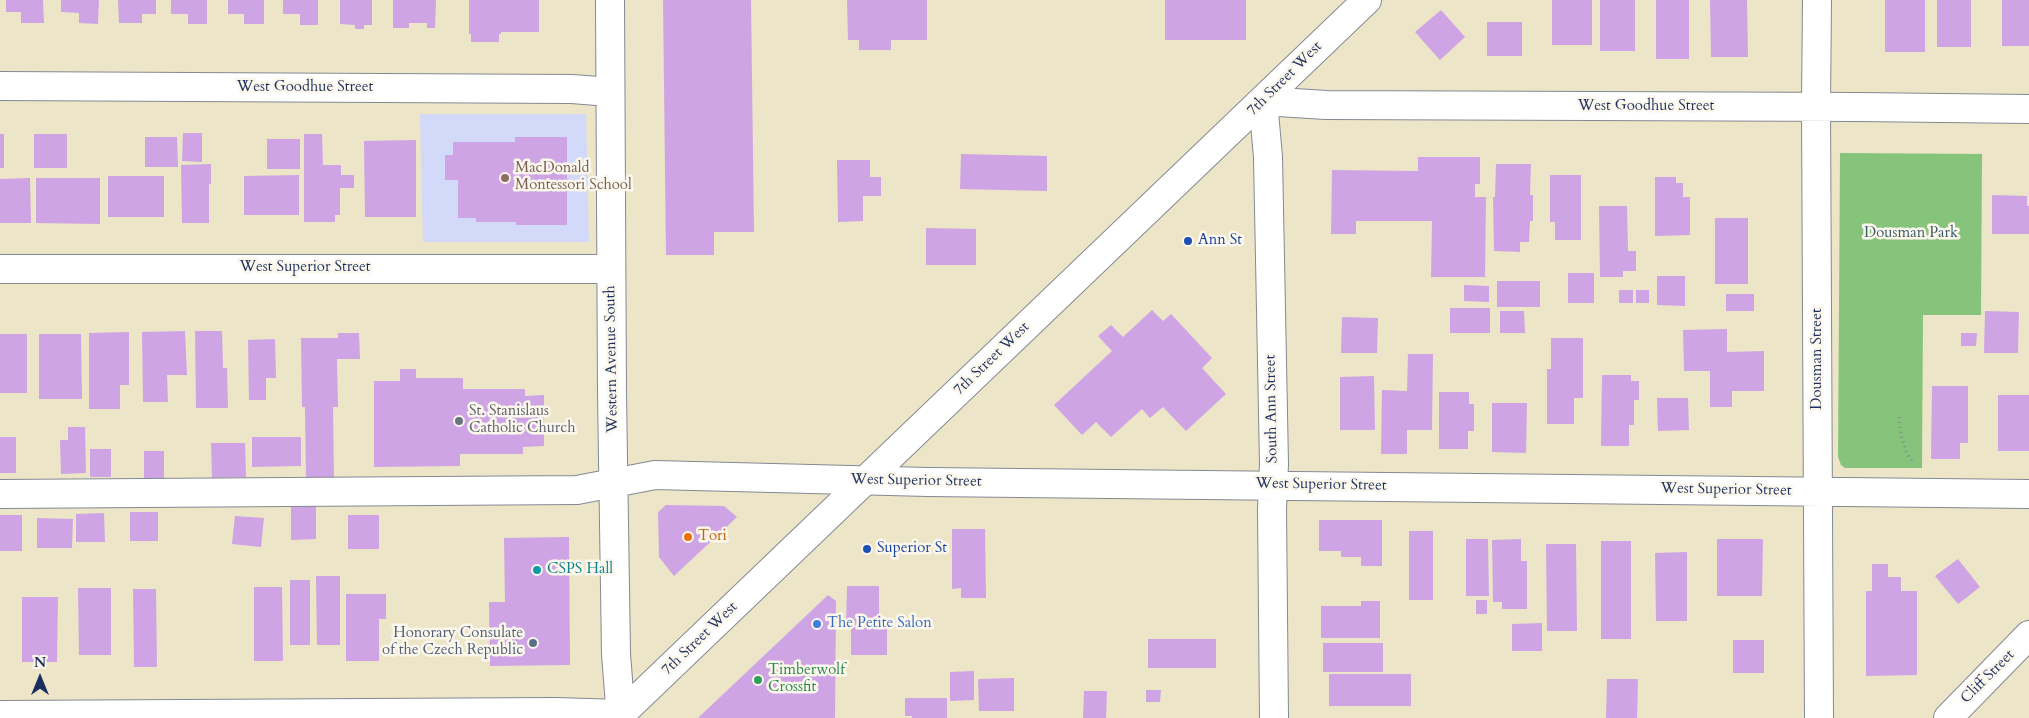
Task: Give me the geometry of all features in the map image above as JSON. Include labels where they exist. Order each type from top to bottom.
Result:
[{"type":"street","name":"Western Avenue South","points":[[610,0],[616,654],[620,717]]},
{"type":"street","name":"7th Street West","points":[[620,717],[1367,0]]},
{"type":"street","name":"Dousman Street","points":[[1817,0],[1819,718]]},
{"type":"street","name":"West Goodhue Street","points":[[0,86],[572,89],[610,92]]},
{"type":"street","name":"West Goodhue Street","points":[[1263,101],[1326,105],[2029,109]]},
{"type":"street","name":"South Ann Street","points":[[1263,101],[1268,157],[1274,464],[1272,485],[1274,718]]},
{"type":"street","name":"West Superior Street","points":[[0,269],[611,269]]},
{"type":"street","name":"West Superior Street","points":[[0,494],[577,490],[655,475],[865,480],[2029,494]]},
{"type":"street","name":"Cliff Street","points":[[1948,718],[2029,635]]},
{"type":"street","points":[[0,716],[556,712],[620,717]]},
{"type":"path","points":[[1899,418],[1901,436],[1907,454],[1916,466]]},
{"type":"shaded area","name":"MacDonald Montessori School","points":[[420,114],[586,114],[589,242],[423,242]]},
{"type":"green space","name":"Dousman Park","points":[[1840,153],[1982,154],[1981,315],[1923,315],[1922,468],[1845,468],[1841,465],[1838,457]]},
{"type":"building","points":[[6,0],[43,0],[44,23],[21,23],[21,12],[6,12]]},
{"type":"building","points":[[61,0],[99,0],[98,24],[79,23],[79,13],[61,12]]},
{"type":"building","points":[[118,0],[156,0],[156,14],[142,14],[142,23],[119,23]]},
{"type":"building","points":[[171,0],[207,0],[207,24],[188,24],[188,14],[171,14]]},
{"type":"building","points":[[228,0],[264,0],[264,24],[244,24],[244,14],[228,14]]},
{"type":"building","points":[[283,0],[318,0],[318,25],[300,25],[300,14],[283,14]]},
{"type":"building","points":[[340,0],[372,0],[372,25],[364,25],[364,29],[355,29],[355,25],[340,24]]},
{"type":"building","points":[[393,0],[436,0],[435,28],[427,28],[427,23],[409,23],[409,28],[393,28]]},
{"type":"building","points":[[469,0],[539,0],[539,32],[501,32],[499,34],[499,42],[471,42],[471,34],[469,34]]},
{"type":"building","points":[[663,0],[751,0],[754,232],[714,232],[714,255],[666,255]]},
{"type":"building","points":[[847,0],[927,0],[927,40],[891,40],[891,50],[859,50],[859,40],[848,40]]},
{"type":"building","points":[[1165,0],[1246,0],[1246,40],[1165,40]]},
{"type":"building","points":[[1552,0],[1592,0],[1592,45],[1552,45]]},
{"type":"building","points":[[1600,0],[1635,0],[1635,51],[1600,51]]},
{"type":"building","points":[[1656,0],[1689,0],[1689,59],[1656,59]]},
{"type":"building","points":[[1710,0],[1747,0],[1748,57],[1711,57]]},
{"type":"building","points":[[1885,0],[1925,0],[1925,52],[1885,52]]},
{"type":"building","points":[[1937,0],[1971,0],[1971,47],[1937,47]]},
{"type":"building","points":[[2002,0],[2029,0],[2029,46],[2002,46]]},
{"type":"building","points":[[1441,10],[1465,37],[1440,60],[1415,32]]},
{"type":"building","points":[[1487,22],[1522,22],[1522,56],[1487,56]]},
{"type":"building","points":[[183,133],[202,133],[202,162],[182,161]]},
{"type":"building","points":[[0,134],[4,134],[4,168],[0,168]]},
{"type":"building","points":[[34,134],[67,134],[67,168],[34,168]]},
{"type":"building","points":[[304,134],[322,134],[323,165],[341,165],[341,175],[354,175],[354,188],[340,188],[340,215],[335,215],[335,222],[304,222]]},
{"type":"building","points":[[145,137],[177,137],[178,167],[145,167]]},
{"type":"building","points":[[515,137],[567,137],[567,225],[516,225],[516,222],[476,222],[476,218],[458,218],[458,180],[445,180],[445,155],[453,155],[453,142],[515,142]]},
{"type":"building","points":[[267,139],[300,139],[300,169],[267,169]]},
{"type":"building","points":[[416,140],[416,217],[365,217],[364,141]]},
{"type":"building","points":[[961,154],[1047,156],[1047,191],[960,189]]},
{"type":"building","points":[[1418,157],[1480,157],[1480,184],[1475,184],[1475,197],[1486,197],[1485,277],[1431,277],[1432,221],[1356,221],[1356,234],[1331,234],[1332,170],[1418,171]]},
{"type":"building","points":[[837,160],[870,160],[870,177],[881,177],[881,196],[863,196],[863,221],[838,222]]},
{"type":"building","points":[[211,164],[209,223],[182,223],[181,165]]},
{"type":"building","points":[[1496,164],[1531,164],[1530,195],[1533,195],[1533,221],[1530,221],[1529,242],[1520,242],[1520,252],[1494,251],[1493,197],[1495,197]]},
{"type":"building","points":[[299,175],[299,215],[244,215],[244,176]]},
{"type":"building","points":[[1550,175],[1581,175],[1581,240],[1555,240],[1555,222],[1550,222]]},
{"type":"building","points":[[108,176],[164,176],[164,217],[108,217]]},
{"type":"building","points":[[1655,177],[1676,177],[1676,183],[1683,183],[1683,197],[1690,197],[1690,235],[1655,236]]},
{"type":"building","points":[[30,178],[31,223],[0,223],[0,179]]},
{"type":"building","points":[[36,178],[100,178],[100,224],[36,223]]},
{"type":"building","points":[[1992,195],[2027,196],[2029,234],[1992,234]]},
{"type":"building","points":[[1599,206],[1627,206],[1628,251],[1636,251],[1636,271],[1623,271],[1623,277],[1600,277]]},
{"type":"building","points":[[1715,218],[1748,218],[1748,284],[1715,284]]},
{"type":"building","points":[[926,228],[976,229],[976,265],[926,265]]},
{"type":"building","points":[[1568,273],[1594,273],[1594,303],[1568,303]]},
{"type":"building","points":[[1657,276],[1685,276],[1685,306],[1657,305]]},
{"type":"building","points":[[1497,281],[1540,281],[1540,307],[1497,307]]},
{"type":"building","points":[[1464,285],[1489,286],[1489,302],[1464,301]]},
{"type":"building","points":[[1619,290],[1633,290],[1633,303],[1619,303]]},
{"type":"building","points":[[1636,290],[1649,290],[1649,303],[1636,303]]},
{"type":"building","points":[[1726,294],[1754,294],[1754,311],[1726,311]]},
{"type":"building","points":[[1450,308],[1490,308],[1490,333],[1450,333]]},
{"type":"building","points":[[1152,310],[1163,321],[1171,314],[1212,358],[1202,368],[1226,394],[1186,431],[1163,407],[1150,418],[1142,409],[1111,437],[1096,422],[1082,435],[1054,405],[1112,351],[1098,336],[1111,325],[1123,337]]},
{"type":"building","points":[[1500,311],[1524,311],[1525,333],[1500,333]]},
{"type":"building","points":[[1985,311],[2019,312],[2018,353],[1984,353]]},
{"type":"building","points":[[1342,317],[1378,318],[1377,353],[1341,353]]},
{"type":"building","points":[[1727,329],[1727,352],[1764,351],[1764,391],[1732,391],[1732,407],[1710,407],[1710,371],[1684,371],[1683,330]]},
{"type":"building","points":[[185,331],[187,375],[167,375],[168,402],[143,402],[142,332]]},
{"type":"building","points":[[195,331],[222,331],[223,368],[227,368],[228,408],[196,408]]},
{"type":"building","points":[[129,332],[129,385],[120,385],[120,409],[89,409],[89,333]]},
{"type":"building","points":[[338,333],[359,333],[360,359],[337,359],[338,407],[333,407],[334,480],[306,480],[305,407],[302,407],[301,338],[338,338]]},
{"type":"building","points":[[1961,333],[1977,333],[1976,346],[1961,346]]},
{"type":"building","points":[[0,334],[27,334],[27,393],[0,393]]},
{"type":"building","points":[[39,334],[81,334],[82,399],[39,399]]},
{"type":"building","points":[[1551,338],[1583,338],[1583,398],[1574,398],[1574,424],[1547,424],[1547,369],[1551,369]]},
{"type":"building","points":[[275,339],[276,378],[266,378],[266,400],[249,400],[248,340]]},
{"type":"building","points":[[1408,354],[1433,354],[1432,430],[1407,430],[1407,454],[1381,454],[1382,390],[1407,391]]},
{"type":"building","name":"St. Stanislaus Catholic Church","points":[[400,369],[416,369],[416,378],[463,378],[463,389],[525,389],[525,396],[544,395],[544,446],[523,447],[523,454],[460,454],[460,466],[374,467],[374,381],[400,381]]},
{"type":"building","points":[[1602,375],[1631,375],[1631,381],[1639,381],[1639,400],[1634,400],[1634,425],[1629,425],[1629,446],[1601,446]]},
{"type":"building","points":[[1374,376],[1375,430],[1340,430],[1340,377]]},
{"type":"building","points":[[1932,386],[1968,386],[1968,443],[1960,443],[1960,459],[1931,459]]},
{"type":"building","points":[[1439,392],[1469,392],[1469,404],[1474,404],[1474,431],[1468,431],[1468,449],[1439,449]]},
{"type":"building","points":[[1998,395],[2029,395],[2029,451],[1998,451]]},
{"type":"building","points":[[1657,398],[1688,398],[1689,430],[1658,431]]},
{"type":"building","points":[[1492,403],[1527,403],[1526,453],[1492,452]]},
{"type":"building","points":[[68,427],[85,427],[86,473],[61,474],[60,440],[68,440]]},
{"type":"building","points":[[0,437],[16,437],[16,473],[0,473]]},
{"type":"building","points":[[252,437],[301,437],[301,466],[252,467]]},
{"type":"building","points":[[211,443],[245,443],[246,477],[212,478]]},
{"type":"building","points":[[90,449],[111,449],[111,477],[90,477]]},
{"type":"building","points":[[144,451],[164,451],[164,480],[144,480]]},
{"type":"building","name":"Tori","points":[[666,505],[724,506],[737,517],[674,576],[659,557],[658,512]]},
{"type":"building","points":[[291,506],[316,506],[316,539],[291,540]]},
{"type":"building","points":[[130,512],[158,512],[158,541],[130,541]]},
{"type":"building","points":[[104,513],[105,542],[76,542],[76,514]]},
{"type":"building","points":[[0,515],[22,515],[22,551],[0,551]]},
{"type":"building","points":[[348,515],[379,515],[379,549],[348,549]]},
{"type":"building","points":[[235,516],[264,518],[261,547],[232,544]]},
{"type":"building","points":[[37,518],[73,519],[72,548],[37,548]]},
{"type":"building","points":[[1319,520],[1382,520],[1382,566],[1361,566],[1361,557],[1341,557],[1341,551],[1319,551]]},
{"type":"building","points":[[952,529],[985,529],[986,598],[961,598],[961,588],[952,589]]},
{"type":"building","points":[[1409,531],[1433,531],[1433,600],[1409,600]]},
{"type":"building","name":"CSPS Hall","points":[[569,537],[570,665],[490,666],[489,602],[505,602],[504,538]]},
{"type":"building","points":[[1466,539],[1488,539],[1489,596],[1466,596]]},
{"type":"building","points":[[1521,539],[1521,561],[1527,561],[1527,609],[1502,609],[1502,602],[1493,602],[1492,540]]},
{"type":"building","points":[[1717,539],[1763,539],[1762,596],[1717,596]]},
{"type":"building","points":[[1601,541],[1631,541],[1631,639],[1601,639]]},
{"type":"building","points":[[1546,544],[1576,544],[1577,631],[1547,631]]},
{"type":"building","points":[[1687,552],[1687,621],[1656,621],[1655,553]]},
{"type":"building","points":[[1958,559],[1980,587],[1958,604],[1935,576]]},
{"type":"building","points":[[1872,564],[1888,564],[1888,577],[1901,577],[1901,591],[1917,591],[1917,675],[1866,676],[1866,591],[1872,591]]},
{"type":"building","points":[[316,576],[340,576],[340,645],[317,645]]},
{"type":"building","points":[[290,580],[310,580],[310,645],[290,645]]},
{"type":"building","points":[[847,586],[879,586],[879,623],[887,623],[887,655],[851,655],[851,626],[846,626]]},
{"type":"building","points":[[254,587],[282,587],[283,661],[254,661]]},
{"type":"building","points":[[78,588],[111,588],[111,655],[79,655]]},
{"type":"building","points":[[133,589],[156,589],[157,667],[134,667]]},
{"type":"building","points":[[346,594],[386,594],[386,619],[379,619],[379,661],[346,661]]},
{"type":"building","points":[[828,595],[836,601],[835,718],[698,718]]},
{"type":"building","points":[[22,597],[58,597],[57,662],[22,662]]},
{"type":"building","points":[[1476,600],[1487,600],[1487,614],[1476,614]]},
{"type":"building","points":[[1361,601],[1380,601],[1380,638],[1321,638],[1321,606],[1361,606]]},
{"type":"building","points":[[1542,623],[1542,651],[1512,651],[1512,624]]},
{"type":"building","points":[[1148,639],[1216,639],[1216,668],[1148,668]]},
{"type":"building","points":[[1733,640],[1764,640],[1764,673],[1733,673]]},
{"type":"building","points":[[1323,643],[1383,643],[1383,672],[1323,672]]},
{"type":"building","points":[[974,671],[974,700],[950,701],[950,672]]},
{"type":"building","points":[[1329,674],[1411,674],[1411,706],[1329,706]]},
{"type":"building","points":[[1014,678],[1014,711],[979,711],[978,679]]},
{"type":"building","points":[[1607,679],[1638,679],[1637,718],[1606,718]]},
{"type":"building","points":[[1146,690],[1161,690],[1160,702],[1146,702]]},
{"type":"building","points":[[1084,691],[1107,691],[1106,718],[1083,718]]},
{"type":"building","points":[[905,698],[947,698],[947,718],[912,718],[912,716],[905,716]]},
{"type":"place","name":"MacDonald Montessori School","points":[[505,178]]},
{"type":"place","name":"Ann St","points":[[1188,241]]},
{"type":"place","name":"St. Stanislaus Catholic Church","points":[[459,421]]},
{"type":"place","name":"Tori","points":[[688,537]]},
{"type":"place","name":"Superior St","points":[[867,549]]},
{"type":"place","name":"CSPS Hall","points":[[537,570]]},
{"type":"place","name":"The Petite Salon","points":[[817,624]]},
{"type":"place","name":"Honorary Consulate of the Czech Republic","points":[[533,643]]},
{"type":"place","name":"Timberwolf Crossfit","points":[[758,680]]}]
